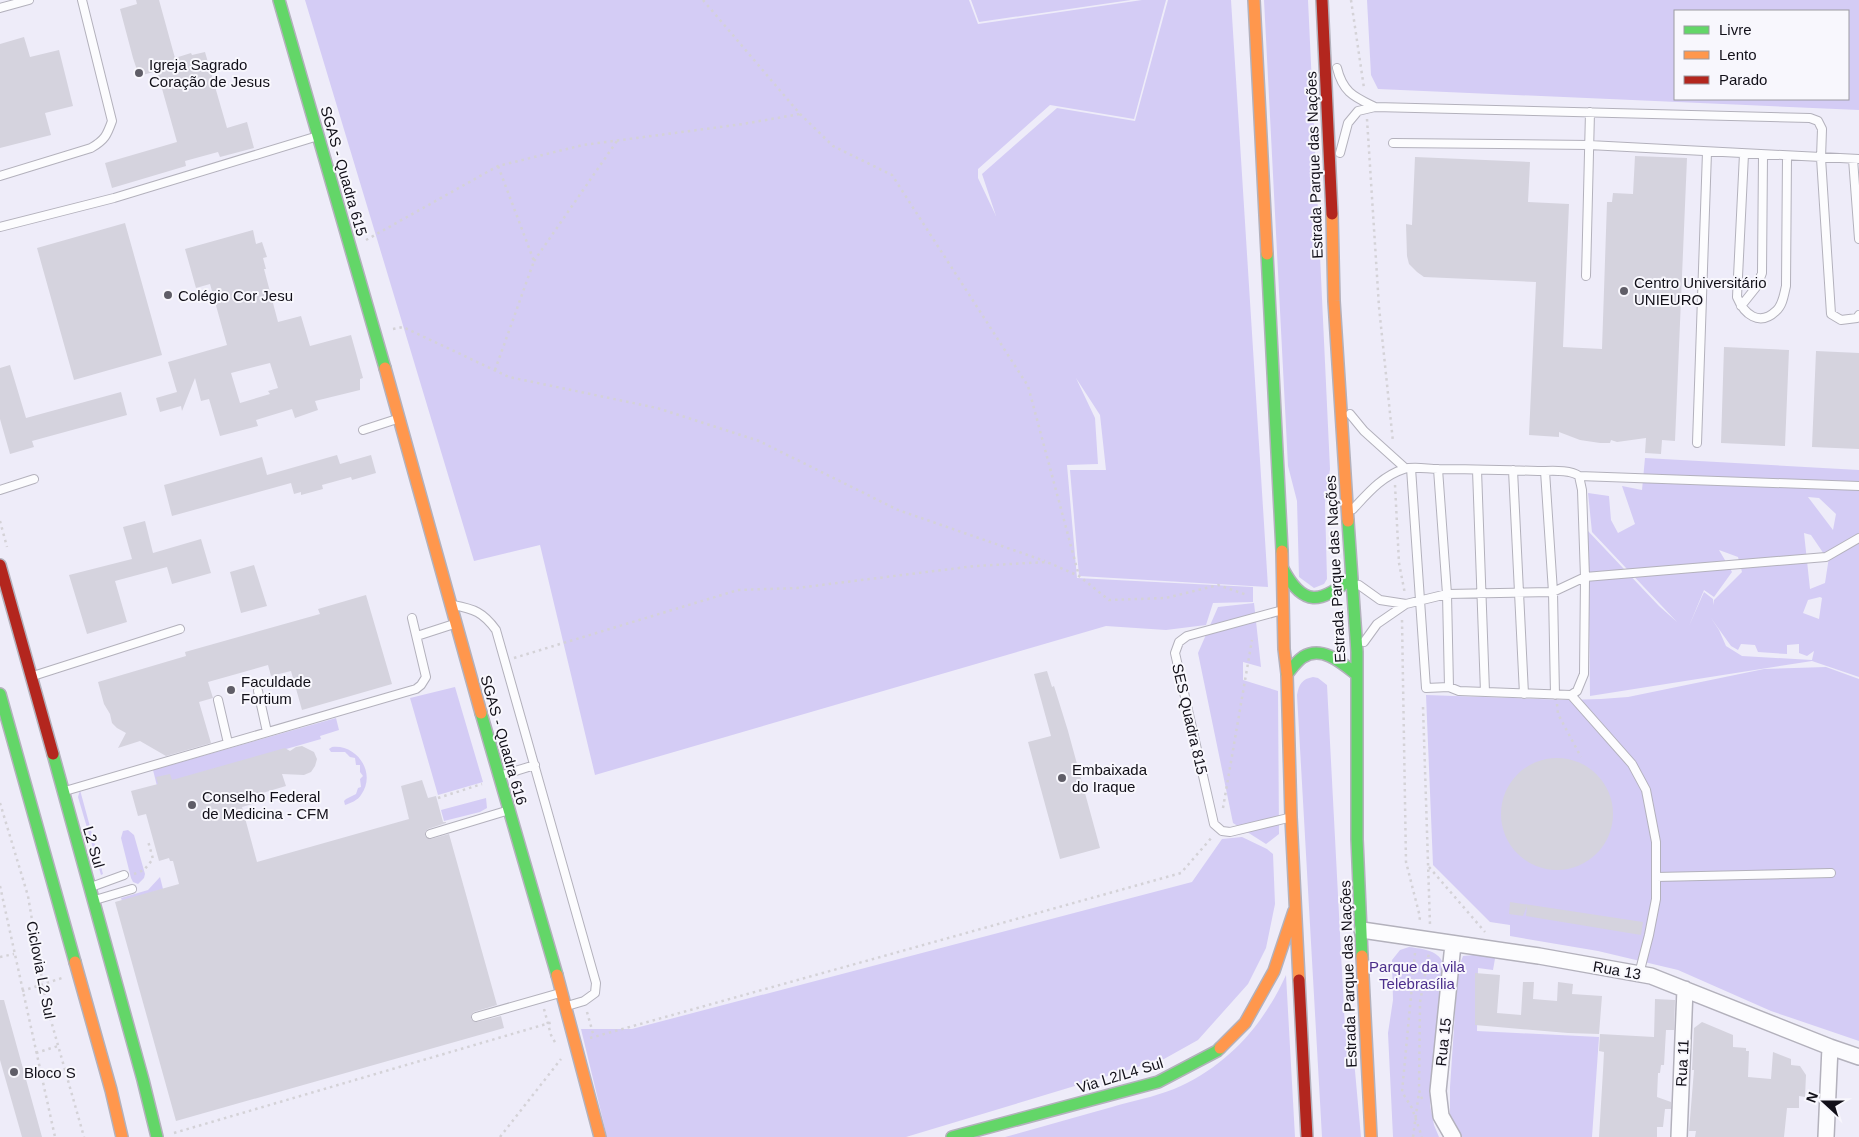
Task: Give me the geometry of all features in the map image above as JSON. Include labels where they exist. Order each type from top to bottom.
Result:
[{"type":"main road","name":"SGAS - Quadra 615","points":[[279,0],[380,350]]},
{"type":"main road","points":[[1254,0],[1283,569],[1291,817],[1307,1137]]},
{"type":"main road","name":"Estrada Parque das Nações","points":[[1322,6],[1332,200],[1334,301],[1357,652],[1356,839],[1371,1137]]},
{"type":"main road","name":"SGAS - Quadra 616","points":[[380,350],[508,810],[566,1006],[600,1137]]},
{"type":"main road","name":"L2 Sul","points":[[0,565],[90,888],[140,1084],[157,1137]]},
{"type":"main road","points":[[1283,569],[1290,584],[1302,595],[1314,598],[1328,596],[1351,578]]},
{"type":"main road","points":[[1287,674],[1307,655],[1315,653],[1334,658],[1356,674]]},
{"type":"main road","points":[[0,694],[111,1090],[122,1137]]},
{"type":"main road","points":[[5,712],[19,701],[37,701]]},
{"type":"main road","name":"Via L2/L4 Sul","points":[[952,1137],[1158,1082],[1217,1051],[1244,1023],[1274,971],[1296,906]]},
{"type":"main road","points":[[111,1090],[125,1095]]},
{"type":"street","name":"Rua 13","points":[[1362,930],[1539,956],[1650,976],[1859,1057]]},
{"type":"street","name":"Rua 15","points":[[1453,944],[1438,1091],[1441,1116],[1453,1137]]},
{"type":"street","name":"Rua 11","points":[[1679,1137],[1685,989]]},
{"type":"street","points":[[1826,1137],[1830,1047]]},
{"type":"lane","points":[[0,8],[29,0]]},
{"type":"lane","points":[[0,176],[91,148],[102,142],[107,134],[112,121],[82,0]]},
{"type":"lane","points":[[1322,6],[1338,74],[1344,87],[1352,96],[1366,106],[1810,118],[1818,121],[1822,129],[1821,158],[1831,314],[1841,320],[1857,318],[1859,315]]},
{"type":"lane","points":[[1332,200],[1348,123],[1358,111],[1366,106]]},
{"type":"lane","points":[[1586,276],[1590,112]]},
{"type":"lane","points":[[0,228],[114,198],[318,136]]},
{"type":"lane","points":[[1393,143],[1589,145],[1856,159],[1859,239]]},
{"type":"lane","points":[[1697,443],[1707,152]]},
{"type":"lane","points":[[1744,154],[1737,297],[1746,313],[1758,318],[1770,315],[1777,310],[1783,299],[1786,286],[1787,156]]},
{"type":"lane","points":[[1741,306],[1757,286],[1762,273],[1763,155]]},
{"type":"lane","points":[[1340,403],[1364,431],[1408,468]]},
{"type":"lane","points":[[363,430],[399,419]]},
{"type":"lane","points":[[1347,516],[1370,490],[1394,474],[1408,468],[1575,472],[1579,476],[1582,490],[1585,577],[1584,674],[1578,691],[1571,695],[1459,692],[1449,687],[1426,688],[1408,468]]},
{"type":"lane","points":[[1438,469],[1447,594],[1449,687]]},
{"type":"lane","points":[[1477,470],[1485,692]]},
{"type":"lane","points":[[1513,470],[1524,694]]},
{"type":"lane","points":[[1545,471],[1552,592],[1555,694]]},
{"type":"lane","points":[[1579,476],[1859,486]]},
{"type":"lane","points":[[0,490],[34,479]]},
{"type":"lane","points":[[1351,578],[1380,600],[1406,604],[1447,594],[1552,592],[1585,577],[1826,557],[1859,538]]},
{"type":"lane","points":[[1357,652],[1377,624],[1406,604]]},
{"type":"lane","points":[[451,605],[472,608],[487,618],[496,630],[535,765],[596,983],[595,993],[584,1000],[566,1006]]},
{"type":"lane","name":"SES Quadra 815","points":[[1219,829],[1214,824],[1175,653],[1179,642],[1187,636],[1284,610]]},
{"type":"lane","points":[[63,792],[416,688],[422,684],[426,677],[412,618]]},
{"type":"lane","points":[[417,636],[456,623]]},
{"type":"lane","points":[[31,676],[180,629]]},
{"type":"lane","points":[[258,691],[268,732]]},
{"type":"lane","points":[[1571,695],[1632,764],[1646,790],[1656,842],[1656,899],[1639,974]]},
{"type":"lane","points":[[218,700],[228,743]]},
{"type":"lane","points":[[499,776],[535,765]]},
{"type":"lane","points":[[430,834],[508,810]]},
{"type":"lane","points":[[1219,829],[1230,832],[1291,817]]},
{"type":"lane","points":[[1656,877],[1831,872]]},
{"type":"lane","points":[[90,888],[124,875]]},
{"type":"lane","points":[[93,901],[132,889]]},
{"type":"lane","points":[[476,1017],[562,992]]},
{"type":"path","points":[[703,0],[800,114],[833,146],[892,175],[1028,386],[1078,576]]},
{"type":"path","points":[[1351,0],[1366,106],[1378,308],[1395,459]]},
{"type":"path","points":[[351,249],[498,166],[583,145],[743,124],[800,114]]},
{"type":"path","points":[[495,370],[534,261],[618,140]]},
{"type":"path","points":[[498,166],[534,261]]},
{"type":"path","points":[[375,331],[403,328],[509,377],[657,408],[759,441],[898,510],[1047,562],[1078,576],[1109,600],[1166,598],[1218,585],[1246,595]]},
{"type":"path","points":[[1394,474],[1399,563],[1406,604],[1402,615],[1406,862],[1420,917],[1402,1092],[1412,1108],[1422,1137]]},
{"type":"path","points":[[505,661],[738,590],[797,588],[975,566],[1047,562]]},
{"type":"path","points":[[574,1042],[1181,873],[1219,829],[1252,640]]},
{"type":"path","points":[[1555,694],[1558,714],[1581,757]]},
{"type":"path","points":[[438,798],[485,783]]},
{"type":"path","name":"Ciclovia L2 Sul","points":[[0,803],[28,896],[46,1003],[84,1137]]},
{"type":"path","points":[[1429,866],[1491,940],[1490,949]]},
{"type":"path","points":[[0,886],[55,1137]]},
{"type":"path","points":[[0,958],[14,954]]},
{"type":"path","points":[[22,991],[78,973]]},
{"type":"path","points":[[166,1137],[184,1130],[569,1018]]},
{"type":"path","points":[[36,1053],[58,1046]]},
{"type":"path","points":[[500,1137],[562,1058]]},
{"type":"path","points":[[1412,1137],[1419,1090]]},
{"type":"green space","points":[[305,0],[969,0],[978,24],[1142,0],[1166,0],[1134,119],[1050,105],[978,169],[978,178],[996,216],[982,174],[1057,108],[1135,121],[1168,0],[1231,0],[1268,587],[1079,576],[1070,470],[1106,470],[1100,415],[1076,378],[1095,418],[1098,464],[1067,465],[1077,578],[1253,587],[1253,602],[1213,603],[1206,625],[1166,630],[1106,626],[595,775],[540,545],[474,561]]},
{"type":"green space","points":[[971,0],[1131,0],[979,22]]},
{"type":"green space","points":[[1264,0],[1308,0],[1330,469],[1325,503],[1327,579],[1324,584],[1314,588],[1299,577],[1297,501],[1288,466]]},
{"type":"green space","points":[[1367,0],[1859,0],[1859,110],[1378,89],[1371,75]]},
{"type":"green space","points":[[1645,458],[1859,470],[1859,677],[1812,661],[1590,696],[1588,531],[1659,606],[1677,622],[1592,532],[1588,493],[1609,496],[1611,520],[1618,533],[1635,524],[1622,486],[1642,490]],"holes":[[[1808,497],[1819,498],[1836,514],[1833,530]],[[1804,533],[1811,535],[1826,557],[1829,557],[1825,583],[1810,589]],[[1719,550],[1738,557],[1742,572],[1714,600],[1713,605],[1713,599],[1704,592],[1689,626],[1704,590],[1714,597],[1732,572]],[[1822,598],[1819,619],[1803,613],[1808,600]],[[1711,618],[1731,646],[1738,650],[1741,644],[1755,645],[1758,652],[1787,654],[1787,645],[1799,644],[1799,653],[1807,656],[1814,651],[1812,660],[1742,656],[1726,646]]]},
{"type":"green space","points":[[1254,603],[1261,667],[1243,662],[1243,680],[1278,691],[1279,834],[1266,844],[1233,823],[1198,653],[1218,607]]},
{"type":"green space","points":[[1826,667],[1859,679],[1859,1041],[1771,1011],[1678,970],[1598,951],[1510,936],[1510,925],[1490,922],[1433,865],[1426,695],[1566,700],[1601,699],[1628,697],[1764,669]]},
{"type":"green space","points":[[1318,678],[1327,685],[1345,1029],[1354,1060],[1361,1137],[1322,1137],[1297,695],[1302,683],[1306,679]]},
{"type":"green space","points":[[455,687],[483,782],[438,795],[410,698]]},
{"type":"green space","points":[[336,718],[339,730],[320,736],[321,739],[157,786],[153,770]]},
{"type":"green space","points":[[341,747],[349,750],[362,762],[365,769],[367,778],[361,795],[356,800],[345,805],[344,801],[356,794],[358,788],[361,787],[360,779],[363,776],[360,772],[360,765],[356,765],[355,758],[350,757],[345,752],[331,752],[329,749]]},
{"type":"green space","points":[[80,790],[103,874],[101,875],[78,797]]},
{"type":"green space","points":[[486,798],[487,808],[480,812],[444,821],[441,810]]},
{"type":"green space","points":[[128,830],[134,835],[145,874],[138,884],[133,882],[131,878],[121,838],[123,831]]},
{"type":"green space","points":[[1242,837],[1273,854],[1275,904],[1266,948],[1248,984],[1198,1040],[1164,1059],[906,1137],[607,1137],[581,1029],[632,1029],[1192,882],[1222,839]]},
{"type":"green space","points":[[160,877],[163,889],[122,901],[121,898],[148,890]]},
{"type":"green space","name":"Parque da vila Telebrasília","points":[[1409,947],[1435,953],[1444,966],[1430,1105],[1434,1125],[1439,1137],[1393,1137],[1388,1033],[1393,1000],[1392,960],[1400,950]]},
{"type":"green space","points":[[1496,953],[1493,970],[1478,968],[1477,1031],[1599,1037],[1592,1137],[1460,1137],[1450,1126],[1450,1087],[1458,969],[1463,956]]},
{"type":"green space","points":[[1286,975],[1295,1137],[1005,1137],[1159,1094],[1193,1080],[1226,1057],[1241,1043],[1266,1011]]},
{"type":"building","points":[[136,0],[159,0],[175,58],[191,53],[192,55],[205,52],[227,128],[247,122],[254,148],[220,157],[218,152],[185,161],[186,166],[112,188],[105,163],[177,142],[157,71],[139,76],[133,58],[120,9],[137,4]]},
{"type":"building","points":[[24,37],[30,57],[59,50],[73,106],[45,113],[51,135],[0,148],[0,44]]},
{"type":"building","points":[[1635,156],[1687,158],[1675,441],[1662,440],[1661,454],[1645,453],[1646,438],[1617,442],[1611,440],[1610,443],[1600,443],[1580,440],[1559,432],[1559,437],[1529,435],[1536,282],[1424,277],[1409,264],[1407,256],[1406,224],[1412,225],[1415,157],[1530,162],[1528,202],[1569,204],[1563,347],[1602,349],[1607,202],[1612,202],[1613,193],[1633,194]]},
{"type":"building","points":[[125,223],[162,355],[74,380],[37,248]]},
{"type":"building","points":[[253,230],[256,244],[262,242],[267,257],[263,258],[266,269],[264,269],[278,322],[301,316],[310,346],[351,335],[363,378],[360,379],[360,390],[315,401],[318,410],[295,418],[292,409],[256,420],[258,426],[220,436],[209,399],[201,401],[195,378],[182,411],[181,406],[160,412],[156,398],[177,392],[168,362],[227,345],[210,284],[196,288],[185,249]],"holes":[[[270,363],[278,388],[268,391],[270,394],[240,403],[231,373]]]},
{"type":"building","points":[[1724,347],[1789,350],[1785,446],[1721,443]]},
{"type":"building","points":[[1816,351],[1859,353],[1859,449],[1812,447]]},
{"type":"building","points":[[10,365],[26,418],[121,392],[127,415],[32,441],[34,447],[10,454],[0,419],[0,368]]},
{"type":"building","points":[[337,455],[340,464],[371,455],[376,473],[352,480],[351,477],[322,485],[323,489],[301,495],[301,492],[294,494],[291,483],[172,516],[164,485],[262,457],[267,475]]},
{"type":"building","points":[[145,521],[153,553],[201,539],[211,573],[172,584],[167,567],[115,581],[127,622],[87,634],[69,575],[132,559],[123,527]]},
{"type":"building","points":[[254,565],[267,606],[241,613],[230,572]]},
{"type":"building","points":[[366,595],[392,684],[302,710],[291,671],[271,676],[268,665],[208,682],[213,698],[199,702],[211,743],[166,756],[140,741],[118,748],[126,733],[112,723],[98,682],[186,656],[185,652],[320,614],[318,609]]},
{"type":"building","points":[[1047,671],[1052,687],[1054,686],[1068,731],[1100,848],[1060,859],[1028,742],[1051,736],[1034,674]]},
{"type":"building","points":[[302,746],[314,752],[317,759],[311,772],[304,775],[282,774],[286,786],[259,794],[259,796],[254,797],[256,803],[242,807],[257,862],[409,819],[401,786],[422,780],[428,798],[436,796],[443,822],[446,822],[428,829],[425,832],[425,836],[431,839],[449,834],[497,1005],[474,1012],[471,1015],[471,1019],[477,1022],[501,1016],[504,1028],[176,1121],[115,902],[179,884],[173,861],[170,861],[169,858],[159,861],[146,814],[138,816],[131,791],[158,784],[156,777],[170,774],[172,780],[285,748],[290,751]]},
{"type":"building","points":[[1557,758],[1578,762],[1597,774],[1609,793],[1613,814],[1609,835],[1597,854],[1578,866],[1557,870],[1536,866],[1517,854],[1505,835],[1501,814],[1505,793],[1517,774],[1536,762]]},
{"type":"building","points":[[1510,902],[1643,922],[1641,935],[1526,916],[1527,906],[1523,916],[1509,914]]},
{"type":"building","points":[[1475,973],[1500,975],[1497,1013],[1521,1015],[1523,982],[1534,982],[1533,999],[1557,1001],[1558,982],[1573,984],[1572,994],[1602,996],[1599,1034],[1475,1025]]},
{"type":"building","points":[[1655,999],[1675,1000],[1674,1030],[1666,1030],[1664,1065],[1661,1065],[1660,1073],[1658,1073],[1657,1097],[1671,1102],[1671,1109],[1665,1109],[1663,1127],[1657,1127],[1657,1137],[1599,1137],[1604,1052],[1599,1051],[1600,1034],[1654,1037]]},
{"type":"building","name":"Bloco S","points":[[0,1000],[4,1000],[42,1137],[22,1137],[0,1060]]},
{"type":"building","points":[[1702,1022],[1733,1035],[1733,1047],[1746,1048],[1746,1051],[1749,1051],[1748,1077],[1771,1079],[1773,1052],[1791,1059],[1791,1065],[1800,1066],[1806,1075],[1805,1097],[1799,1096],[1799,1108],[1787,1108],[1784,1137],[1695,1137],[1696,1131],[1689,1131],[1694,1070],[1692,1070],[1694,1028]]},
{"type":"traffic: fast","points":[[279,0],[385,368]]},
{"type":"traffic: fast","points":[[1267,254],[1282,551]]},
{"type":"traffic: fast","points":[[1348,521],[1357,652],[1357,839],[1362,956]]},
{"type":"traffic: fast","points":[[1283,569],[1298,590],[1313,598],[1331,593],[1351,578]]},
{"type":"traffic: fast","points":[[1287,674],[1303,657],[1317,653],[1331,657],[1356,674]]},
{"type":"traffic: fast","points":[[0,694],[75,962]]},
{"type":"traffic: fast","points":[[481,713],[557,975]]},
{"type":"traffic: fast","points":[[53,754],[157,1137]]},
{"type":"traffic: fast","points":[[952,1137],[1158,1082],[1220,1048]]},
{"type":"traffic: slow","points":[[1254,0],[1267,254]]},
{"type":"traffic: slow","points":[[1332,214],[1334,301],[1348,521]]},
{"type":"traffic: slow","points":[[385,368],[481,713]]},
{"type":"traffic: slow","points":[[1282,551],[1284,649],[1287,674],[1291,817],[1299,980]]},
{"type":"traffic: slow","points":[[1220,1048],[1245,1023],[1274,971],[1294,911]]},
{"type":"traffic: slow","points":[[1362,956],[1371,1137]]},
{"type":"traffic: slow","points":[[75,962],[111,1090],[122,1137]]},
{"type":"traffic: slow","points":[[557,975],[600,1137]]},
{"type":"traffic: jam","points":[[1322,0],[1332,214]]},
{"type":"traffic: jam","points":[[0,565],[53,754]]},
{"type":"traffic: jam","points":[[1299,980],[1307,1137]]},
{"type":"place","name":"Igreja Sagrado Coração de Jesus","points":[[139,73]]},
{"type":"place","name":"Centro Universitário UNIEURO","points":[[1624,291]]},
{"type":"place","name":"Colégio Cor Jesu","points":[[168,295]]},
{"type":"place","name":"Faculdade Fortium","points":[[231,690]]},
{"type":"place","name":"Embaixada do Iraque","points":[[1062,778]]},
{"type":"place","name":"Conselho Federal de Medicina - CFM","points":[[192,805]]},
{"type":"place","name":"Bloco S","points":[[14,1072]]}]
